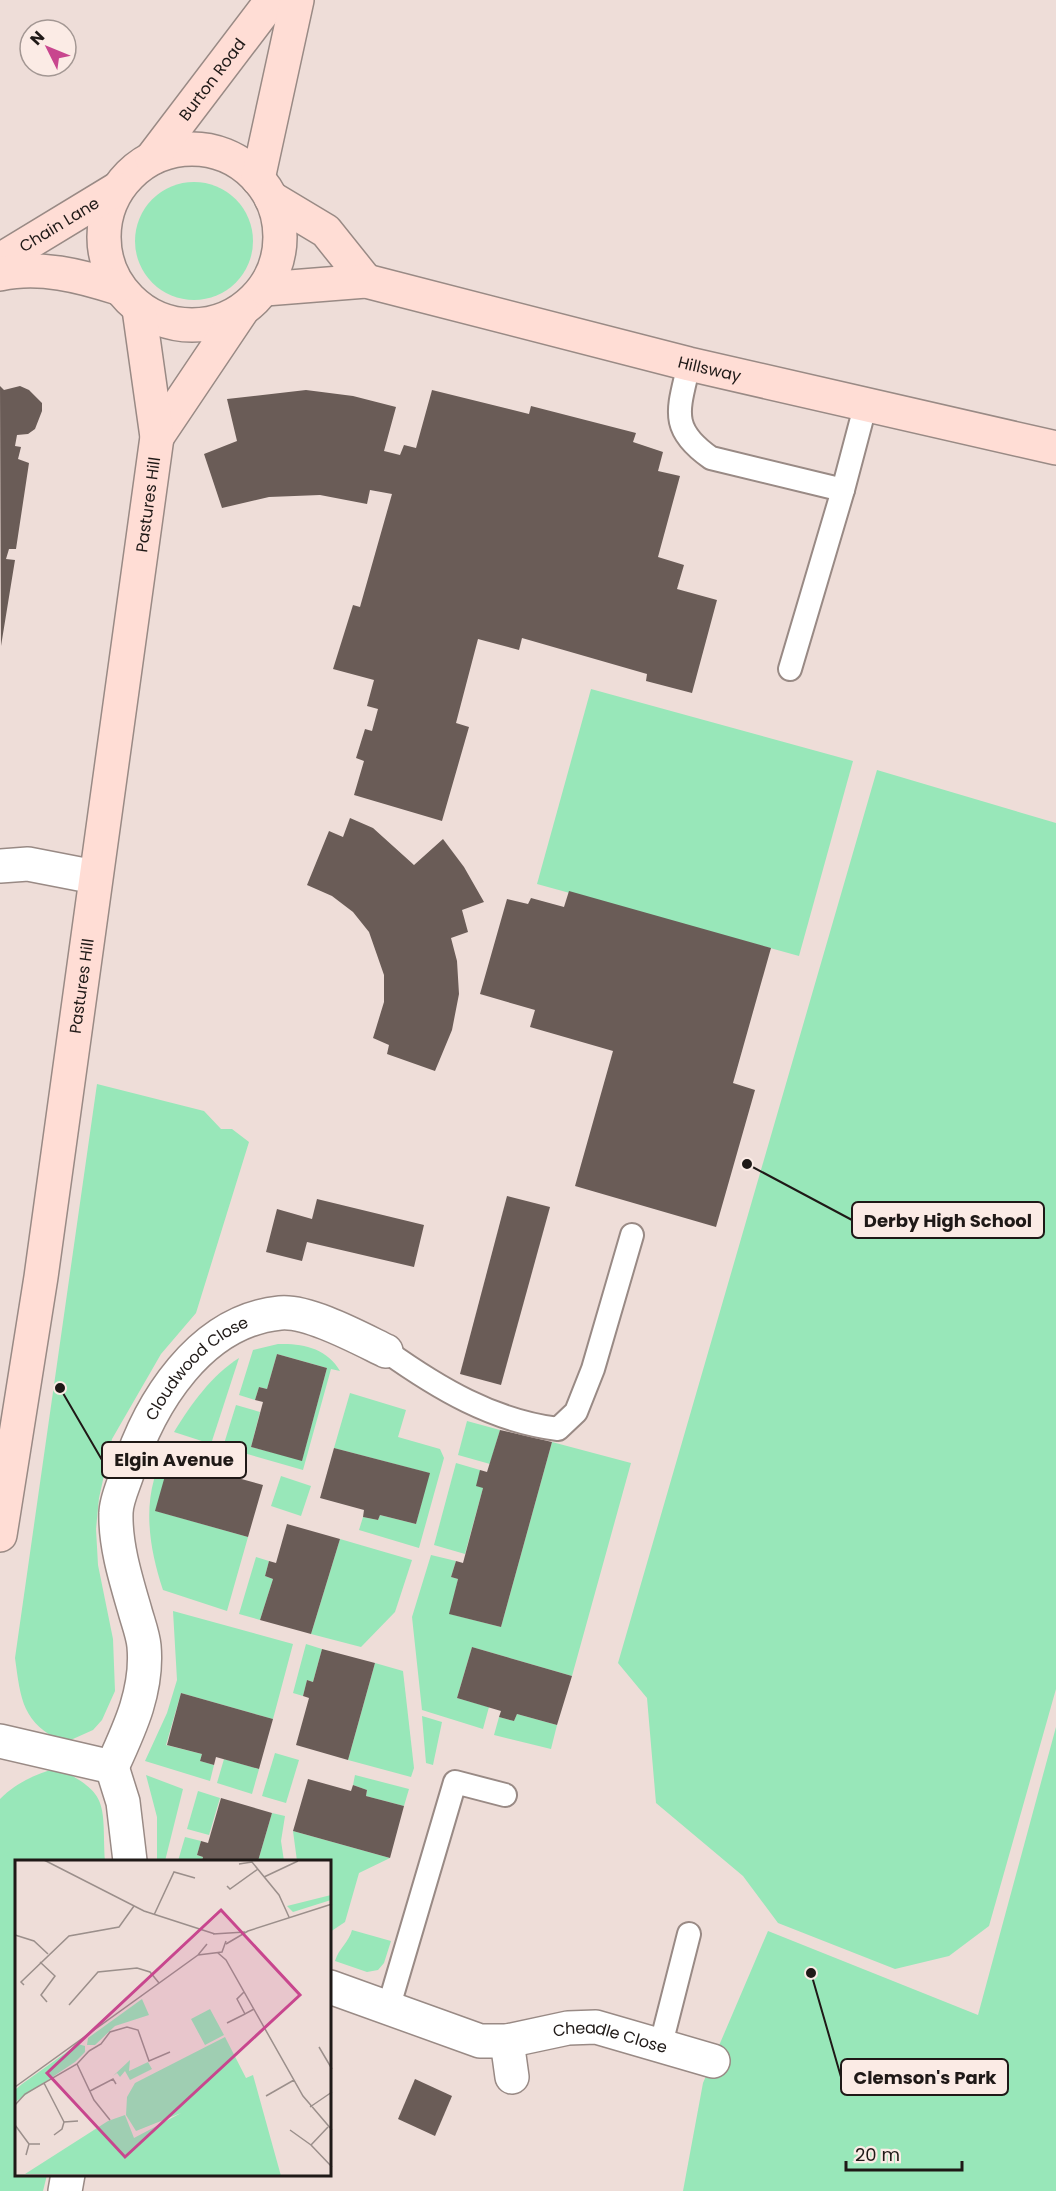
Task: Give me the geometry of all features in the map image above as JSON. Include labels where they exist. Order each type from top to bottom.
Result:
[{"type":"street","name":"Burton Road","points":[[152,158],[272,0]]},
{"type":"street","points":[[297,0],[265,188],[280,222],[279,257],[265,289],[241,312],[207,326],[171,324],[128,298],[107,264],[102,239],[106,213],[117,189],[132,171],[152,158],[183,148],[215,151],[245,165],[265,188],[326,231],[366,281]]},
{"type":"street","name":"Chain Lane","points":[[0,260],[117,189]]},
{"type":"street","name":"Chain Lane","points":[[0,274],[38,270],[88,279],[128,298]]},
{"type":"street","name":"Hillsway","points":[[265,289],[366,281],[689,364],[1056,448]]},
{"type":"street","name":"Pastures Hill","points":[[0,1535],[41,1277],[157,437],[128,298]]},
{"type":"street","name":"Pastures Hill","points":[[157,437],[241,312]]},
{"type":"street","points":[[0,866],[27,864],[95,877]]},
{"type":"street","name":"Cloudwood Close","points":[[112,1767],[137,1710],[143,1689],[144,1645],[121,1553],[116,1512],[146,1422],[166,1391],[187,1364],[212,1340],[244,1320],[283,1312],[336,1326],[386,1351]]},
{"type":"street","points":[[0,1741],[112,1767],[123,1802],[130,1860]]},
{"type":"street","name":"Cheadle Close","points":[[332,1988],[480,2041],[507,2041],[568,2028],[596,2027],[662,2044],[713,2061]]},
{"type":"street","points":[[507,2041],[512,2077]]},
{"type":"street","points":[[64,2191],[68,2176]]},
{"type":"lane","points":[[689,364],[680,405],[682,429],[693,445],[711,458],[843,490]]},
{"type":"lane","points":[[790,669],[866,403]]},
{"type":"lane","points":[[386,1351],[451,1394],[532,1426],[558,1429],[576,1412],[593,1370],[632,1235]]},
{"type":"lane","points":[[388,2009],[455,1782],[505,1795]]},
{"type":"lane","points":[[662,2044],[689,1934]]},
{"type":"green space","points":[[194,182],[217,186],[236,199],[249,218],[253,241],[249,264],[236,283],[217,296],[194,300],[171,296],[152,283],[139,264],[135,241],[139,218],[152,199],[171,186]]},
{"type":"green space","points":[[591,689],[853,761],[799,956],[537,884]]},
{"type":"green space","points":[[877,770],[1056,823],[1056,1689],[989,1926],[949,1956],[895,1969],[778,1923],[743,1876],[656,1803],[647,1698],[618,1663]]},
{"type":"green space","points":[[97,1084],[204,1111],[221,1129],[232,1129],[249,1142],[196,1313],[161,1354],[112,1439],[99,1498],[96,1529],[98,1565],[113,1639],[115,1691],[102,1720],[93,1730],[64,1743],[39,1727],[26,1709],[19,1686],[15,1658]]},
{"type":"green space","points":[[278,1344],[313,1348],[328,1357],[340,1371],[331,1369],[303,1470],[223,1447],[236,1405],[260,1412],[251,1447],[302,1460],[327,1368],[277,1354],[267,1389],[259,1387],[255,1400],[239,1395],[253,1350]]},
{"type":"green space","points":[[239,1358],[211,1444],[174,1432],[203,1391]]},
{"type":"green space","points":[[350,1393],[406,1410],[398,1437],[440,1449],[444,1458],[419,1548],[359,1530],[363,1517],[378,1520],[380,1515],[416,1524],[429,1473],[334,1448]]},
{"type":"green space","points":[[467,1421],[500,1430],[490,1464],[458,1455]]},
{"type":"green space","points":[[552,1442],[631,1463],[572,1676],[472,1647],[457,1698],[489,1707],[483,1729],[422,1710],[412,1617],[431,1555],[456,1561],[451,1577],[458,1579],[450,1614],[501,1627]]},
{"type":"green space","points":[[170,1445],[220,1459],[218,1465],[206,1462],[204,1468],[170,1459],[156,1511],[248,1537],[227,1611],[163,1590],[153,1553],[149,1516],[154,1479],[160,1462]]},
{"type":"green space","points":[[456,1463],[480,1470],[483,1488],[465,1554],[434,1545]]},
{"type":"green space","points":[[281,1476],[311,1486],[301,1516],[271,1506]]},
{"type":"green space","points":[[340,1539],[412,1560],[395,1612],[361,1647],[311,1634]]},
{"type":"green space","points":[[256,1557],[269,1561],[265,1576],[273,1579],[260,1620],[239,1614]]},
{"type":"green space","points":[[173,1611],[293,1644],[273,1719],[181,1693],[166,1745],[202,1754],[200,1761],[214,1765],[210,1781],[145,1761],[167,1713],[177,1680]]},
{"type":"green space","points":[[306,1644],[322,1649],[313,1682],[307,1680],[303,1696],[293,1693]]},
{"type":"green space","points":[[375,1663],[403,1671],[414,1768],[411,1777],[348,1760]]},
{"type":"green space","points":[[517,1714],[557,1725],[551,1749],[494,1735],[499,1717],[514,1721]]},
{"type":"green space","points":[[422,1716],[442,1722],[433,1765],[426,1763]]},
{"type":"green space","points":[[1056,1727],[1056,2191],[683,2191],[703,2083],[768,1931],[978,2015]]},
{"type":"green space","points":[[275,1753],[299,1760],[286,1803],[262,1796]]},
{"type":"green space","points":[[224,1759],[259,1769],[252,1794],[217,1783]]},
{"type":"green space","points":[[56,1768],[86,1785],[95,1794],[103,1814],[105,1860],[15,1860],[15,2176],[47,2176],[43,2191],[0,2191],[0,1799],[12,1788]]},
{"type":"green space","points":[[146,1775],[183,1789],[165,1860],[157,1860],[157,1817]]},
{"type":"green space","points":[[355,1775],[409,1789],[404,1806],[366,1796],[367,1790],[353,1785]]},
{"type":"green space","points":[[198,1791],[220,1798],[209,1835],[187,1829]]},
{"type":"green space","points":[[272,1813],[285,1816],[281,1841],[284,1860],[258,1860]]},
{"type":"green space","points":[[293,1831],[390,1858],[359,1873],[345,1922],[332,1931],[332,1860],[297,1860]]},
{"type":"green space","points":[[185,1837],[201,1841],[197,1855],[203,1857],[202,1860],[178,1860]]},
{"type":"green space","points":[[352,1930],[391,1941],[384,1963],[378,1970],[367,1972],[335,1961]]},
{"type":"building","points":[[0,386],[4,390],[20,386],[29,390],[42,403],[42,411],[35,429],[28,434],[17,435],[15,446],[21,447],[18,459],[29,463],[16,549],[9,549],[6,559],[15,560],[1,646]]},
{"type":"building","points":[[306,390],[353,396],[396,407],[384,451],[400,455],[404,445],[416,448],[432,390],[529,414],[531,406],[636,433],[633,442],[663,452],[658,471],[680,476],[658,557],[684,565],[677,589],[717,600],[692,693],[646,681],[647,674],[522,638],[519,650],[478,639],[456,723],[469,727],[442,821],[354,795],[364,761],[356,758],[365,729],[372,731],[378,709],[367,706],[374,680],[333,669],[353,605],[360,607],[392,494],[370,490],[367,504],[320,495],[269,497],[222,508],[204,454],[237,441],[227,399]]},
{"type":"building","points":[[350,818],[373,828],[414,865],[443,839],[464,867],[484,902],[462,910],[468,932],[451,938],[457,961],[459,994],[452,1030],[435,1071],[387,1054],[389,1045],[373,1038],[384,1002],[384,975],[369,932],[353,912],[332,896],[307,885],[329,831],[343,837]]},
{"type":"building","points":[[569,891],[771,948],[733,1083],[755,1090],[716,1227],[575,1186],[613,1051],[530,1027],[535,1010],[480,994],[507,899],[528,904],[531,898],[564,907]]},
{"type":"building","points":[[507,1196],[550,1207],[501,1385],[460,1374]]},
{"type":"building","points":[[317,1199],[424,1225],[414,1267],[307,1242],[302,1261],[266,1252],[277,1209],[312,1219]]},
{"type":"building","points":[[277,1354],[327,1368],[302,1461],[251,1447],[263,1402],[255,1400],[259,1387],[267,1389]]},
{"type":"building","points":[[500,1430],[552,1442],[501,1627],[449,1614],[458,1579],[451,1577],[456,1561],[463,1563],[483,1488],[476,1486],[480,1470],[487,1472]]},
{"type":"building","points":[[334,1448],[430,1473],[416,1524],[380,1515],[378,1520],[363,1517],[364,1510],[320,1498]]},
{"type":"building","points":[[170,1458],[204,1468],[206,1462],[218,1465],[216,1472],[263,1485],[248,1537],[155,1511]]},
{"type":"building","points":[[287,1524],[340,1539],[311,1634],[260,1620],[273,1579],[265,1576],[269,1561],[276,1563]]},
{"type":"building","points":[[472,1647],[572,1676],[557,1725],[517,1714],[514,1721],[499,1717],[501,1711],[457,1698]]},
{"type":"building","points":[[322,1649],[375,1663],[348,1760],[296,1745],[309,1698],[303,1696],[307,1680],[313,1682]]},
{"type":"building","points":[[181,1693],[273,1719],[259,1769],[216,1757],[214,1765],[200,1761],[202,1754],[167,1745]]},
{"type":"building","points":[[308,1779],[351,1791],[353,1785],[367,1790],[366,1796],[404,1806],[390,1858],[293,1831]]},
{"type":"building","points":[[221,1798],[272,1813],[258,1860],[202,1860],[203,1857],[197,1855],[201,1841],[208,1843]]},
{"type":"building","points":[[415,2079],[452,2096],[435,2136],[398,2119]]},
{"type":"place","name":"Derby High School","points":[[747,1164]]},
{"type":"place","name":"Elgin Avenue","points":[[60,1388]]},
{"type":"place","name":"Clemson's Park","points":[[811,1973]]}]
